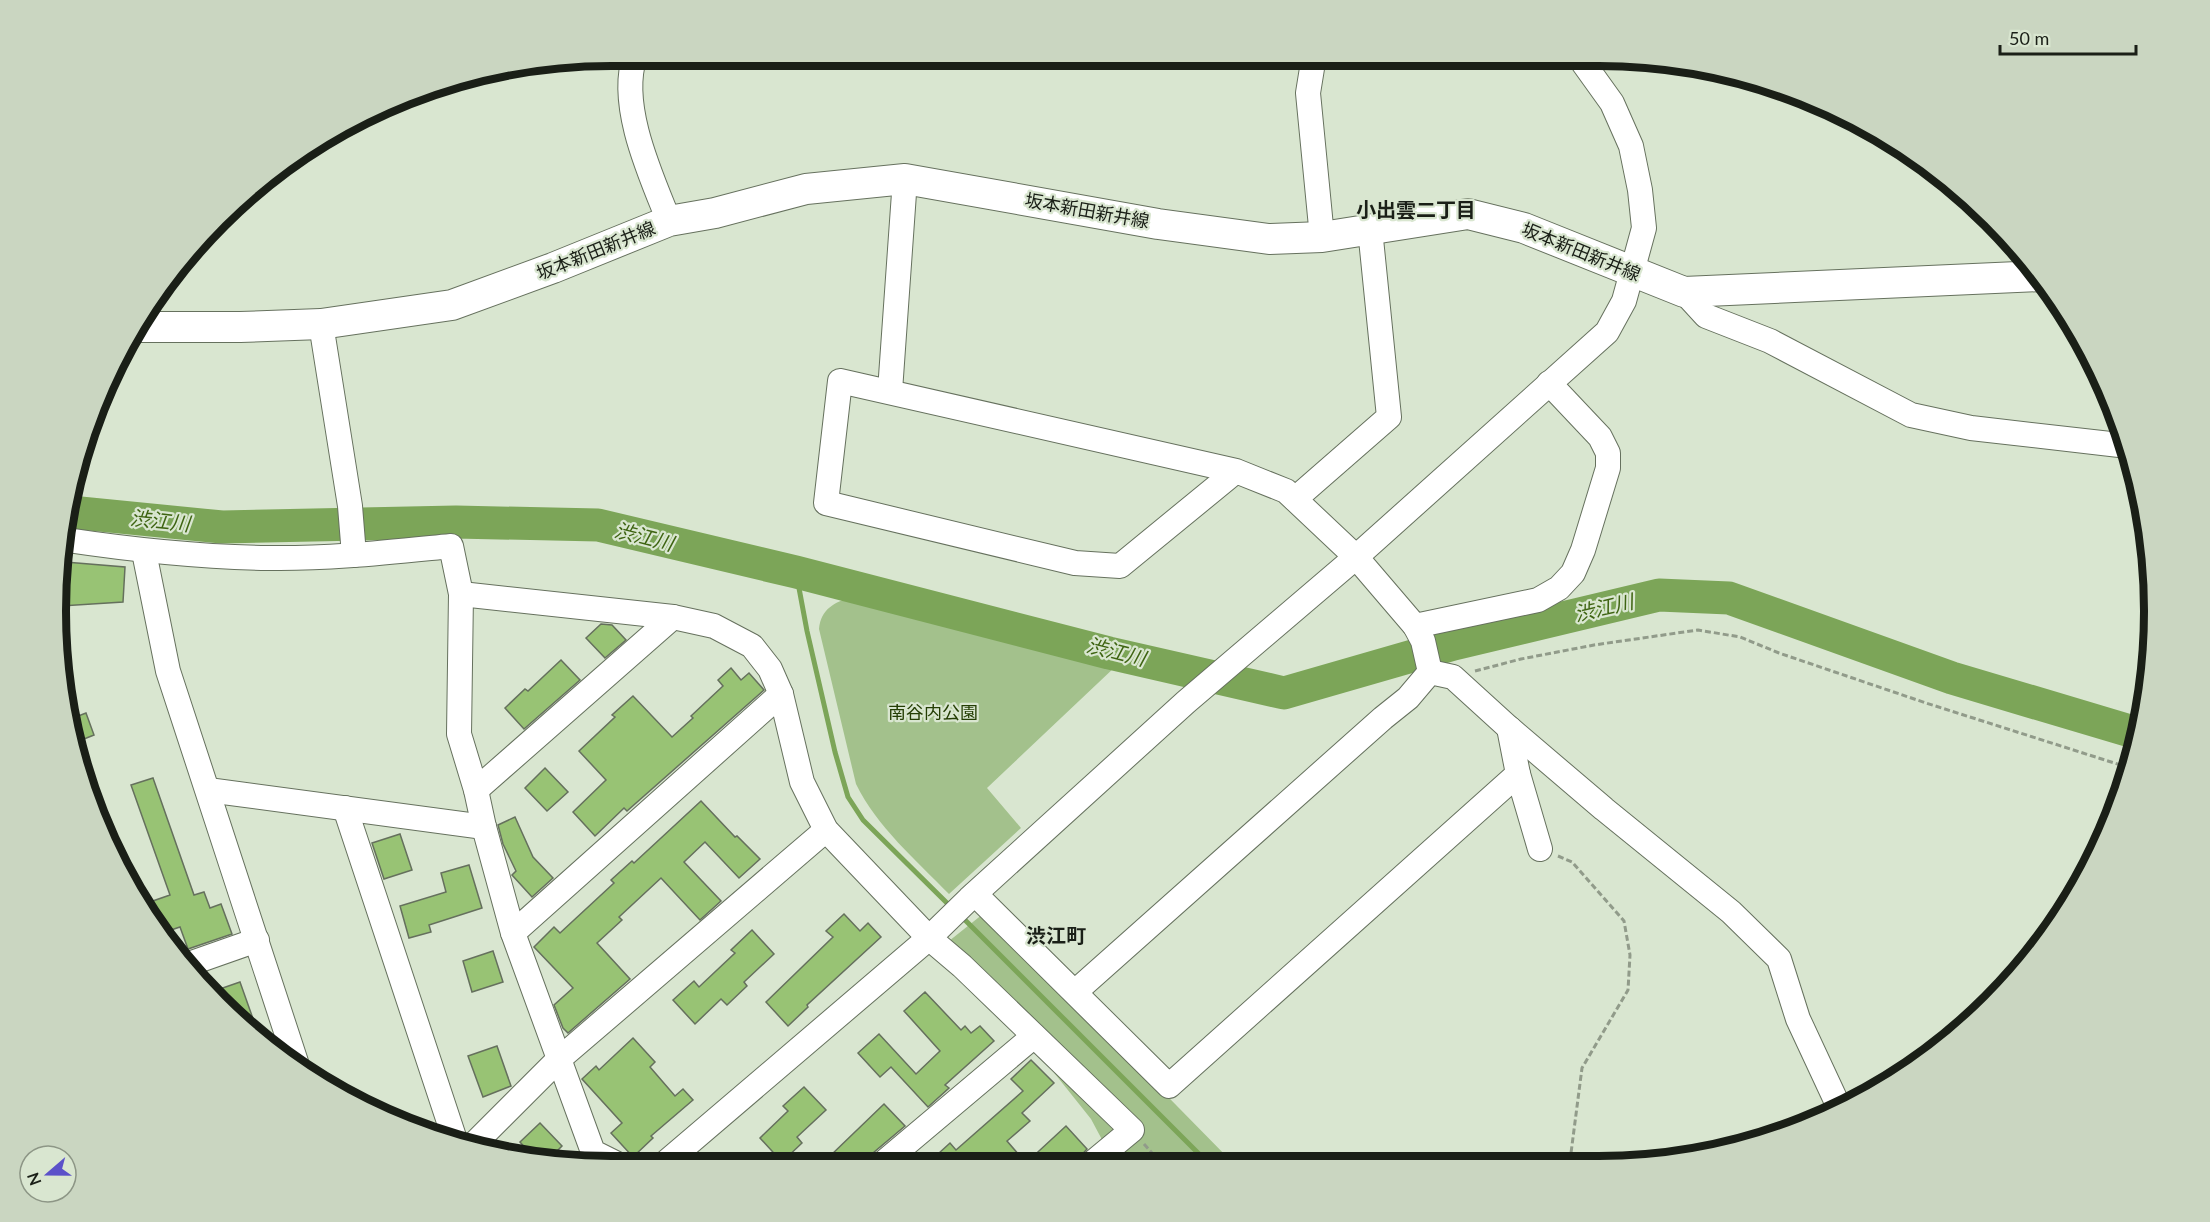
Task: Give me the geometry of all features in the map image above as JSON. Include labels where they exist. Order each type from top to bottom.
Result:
[{"type":"main road","name":"坂本新田新井線","points":[[146,327],[321,324],[452,305],[553,268],[669,221],[715,213],[806,189],[905,179],[1158,224],[1269,239],[1322,237],[1468,214],[1524,228],[1684,292],[2029,277]]},
{"type":"street","points":[[634,66],[631,83],[635,129],[669,221]]},
{"type":"street","points":[[1312,66],[1308,93],[1322,237]]},
{"type":"street","points":[[674,1156],[935,933],[1186,702],[1356,557],[1607,332],[1624,301],[1634,273],[1644,228],[1640,190],[1631,146],[1612,104],[1585,66]]},
{"type":"street","points":[[890,391],[905,179]]},
{"type":"street","points":[[1294,499],[1389,417],[1370,230]]},
{"type":"street","points":[[1684,292],[1706,316],[1770,341],[1911,415],[1971,428],[2118,445]]},
{"type":"street","points":[[321,324],[350,506],[354,550]]},
{"type":"street","points":[[1236,471],[1120,566],[1075,563],[826,503],[840,381],[1236,471],[1286,491],[1356,557],[1419,633],[1442,674],[1731,912],[1779,959],[1798,1019],[1837,1102]]},
{"type":"street","points":[[1419,633],[1538,600],[1558,588],[1573,573],[1583,550],[1608,468],[1608,453],[1600,437],[1549,383]]},
{"type":"street","points":[[71,541],[144,552],[268,558],[354,550],[451,546],[461,594],[459,734],[513,933],[593,1152],[600,1156]]},
{"type":"street","points":[[144,552],[168,671],[293,1053]]},
{"type":"street","points":[[461,594],[673,617],[714,626],[752,646],[770,669],[782,694],[802,782],[826,830],[935,933],[962,966],[1132,1130],[1101,1156]]},
{"type":"street","points":[[476,790],[673,617]]},
{"type":"street","points":[[1075,992],[1383,718],[1442,674]]},
{"type":"street","points":[[513,933],[782,694]]},
{"type":"street","points":[[1509,728],[1518,774],[1540,849]]},
{"type":"street","points":[[972,897],[1075,992],[1169,1086],[1518,774]]},
{"type":"street","points":[[208,790],[484,827]]},
{"type":"street","points":[[345,808],[452,1132]]},
{"type":"street","points":[[479,1139],[558,1060],[826,830]]},
{"type":"street","points":[[194,962],[257,940]]},
{"type":"street","points":[[892,1156],[1034,1036]]},
{"type":"path","points":[[1442,674],[1573,649],[1698,630],[1740,637],[1915,699],[2121,765]]},
{"type":"path","points":[[1540,849],[1572,862],[1624,921],[1630,955],[1628,990],[1582,1068],[1573,1156]]},
{"type":"path","points":[[1143,1142],[1155,1156]]},
{"type":"green space","name":"南谷内公園","points":[[853,597],[1116,666],[987,788],[1021,828],[949,894],[886,829],[856,784],[819,629],[822,616],[830,607]]},
{"type":"green space","points":[[983,914],[1226,1156],[1111,1156],[1091,1119],[949,941]]},
{"type":"building","points":[[68,562],[125,567],[123,602],[66,606]]},
{"type":"building","points":[[601,624],[612,625],[626,640],[605,658],[586,638]]},
{"type":"building","points":[[561,660],[580,680],[524,729],[505,708],[525,689],[528,691]]},
{"type":"building","points":[[731,668],[741,680],[749,673],[764,690],[627,811],[624,808],[595,836],[573,812],[606,780],[579,751],[615,717],[612,715],[633,696],[672,737],[723,686],[718,680]]},
{"type":"building","points":[[86,713],[94,735],[82,740],[76,717]]},
{"type":"building","points":[[545,768],[568,792],[547,811],[525,788]]},
{"type":"building","points":[[153,778],[194,895],[204,892],[210,908],[221,904],[232,934],[188,949],[180,927],[170,930],[158,914],[150,902],[170,895],[131,785]]},
{"type":"building","points":[[701,801],[735,837],[737,836],[760,859],[739,878],[705,842],[684,862],[721,901],[700,920],[661,878],[619,917],[622,920],[597,943],[630,979],[568,1033],[563,1028],[554,1005],[573,988],[534,947],[554,927],[560,933],[614,883],[611,880],[632,861],[634,863]]},
{"type":"building","points":[[515,817],[533,857],[553,878],[532,897],[512,875],[516,871],[503,844],[498,825]]},
{"type":"building","points":[[400,834],[412,870],[384,879],[372,843]]},
{"type":"building","points":[[469,865],[482,908],[429,925],[431,932],[409,938],[400,906],[446,892],[441,873]]},
{"type":"building","points":[[844,914],[860,931],[868,923],[881,937],[807,1005],[808,1007],[788,1026],[766,1002],[833,937],[826,931]]},
{"type":"building","points":[[752,930],[774,954],[744,982],[747,986],[727,1005],[721,999],[695,1024],[673,1000],[694,981],[699,987],[735,953],[731,950]]},
{"type":"building","points":[[493,951],[503,982],[472,992],[463,961]]},
{"type":"building","points":[[240,982],[255,1023],[226,996],[219,989]]},
{"type":"building","points":[[925,992],[961,1030],[965,1026],[971,1033],[980,1026],[994,1041],[945,1085],[949,1088],[928,1107],[891,1067],[880,1077],[858,1053],[879,1034],[916,1074],[940,1051],[904,1011]]},
{"type":"building","points":[[633,1038],[655,1062],[650,1067],[675,1096],[683,1089],[693,1100],[651,1136],[653,1138],[632,1156],[611,1133],[622,1123],[582,1079],[596,1066],[599,1070]]},
{"type":"building","points":[[497,1046],[511,1086],[483,1097],[468,1056]]},
{"type":"building","points":[[1031,1060],[1054,1083],[1022,1113],[1030,1121],[1007,1141],[1020,1156],[936,1156],[950,1143],[956,1150],[1023,1091],[1011,1079]]},
{"type":"building","points":[[804,1087],[826,1110],[797,1137],[802,1143],[788,1156],[776,1156],[760,1138],[788,1111],[783,1106]]},
{"type":"building","points":[[884,1104],[905,1126],[871,1156],[830,1156]]},
{"type":"building","points":[[540,1123],[562,1146],[555,1153],[526,1149],[520,1142]]},
{"type":"building","points":[[1066,1126],[1087,1149],[1081,1156],[1034,1156]]},
{"type":"waterway","name":"渋江川","points":[[75,512],[222,527],[456,522],[598,525],[796,572],[1109,653],[1284,693],[1454,644],[1659,595],[1729,598],[1952,678],[2130,731]]},
{"type":"waterway","points":[[796,572],[807,631],[835,752],[848,797],[863,820],[952,908]]},
{"type":"waterway","points":[[961,916],[1201,1156]]},
{"type":"district","name":"小出雲二丁目","points":[[1416,210]]},
{"type":"district","name":"渋江町","points":[[1056,936]]}]
